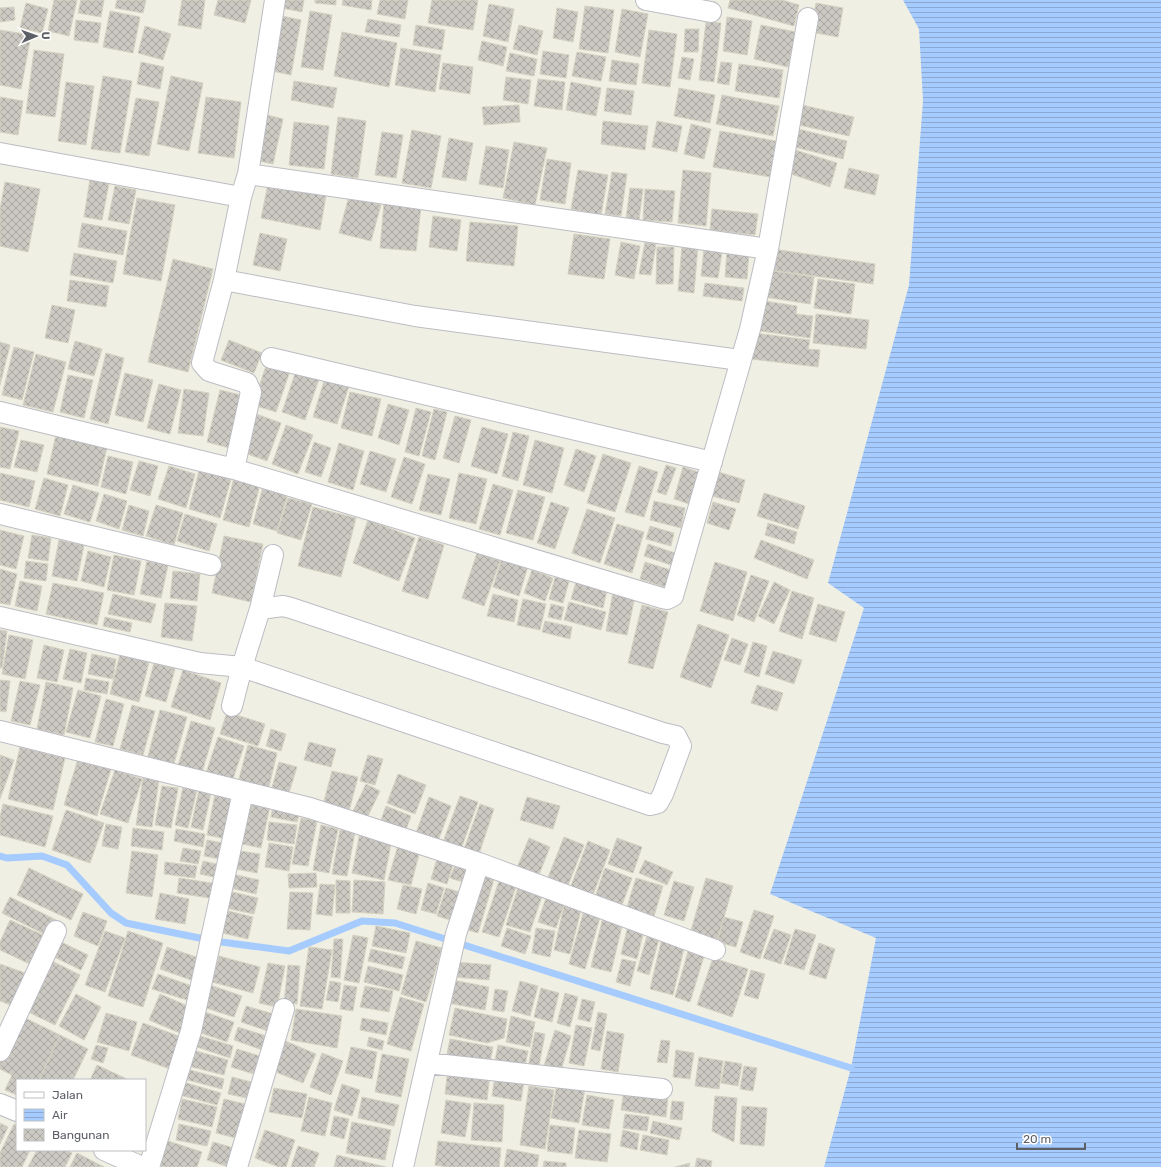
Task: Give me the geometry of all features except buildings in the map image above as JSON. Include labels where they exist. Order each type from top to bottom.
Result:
[{"type":"street","points":[[234,469],[251,392],[250,387],[247,383],[209,371],[202,363],[224,280],[241,197],[248,174],[275,0]]},
{"type":"street","points":[[646,0],[711,12]]},
{"type":"street","points":[[0,412],[234,469],[667,599],[673,596],[750,329],[768,249],[808,18]]},
{"type":"street","points":[[0,153],[241,197]]},
{"type":"street","points":[[248,174],[768,249]]},
{"type":"street","points":[[224,280],[415,316],[740,360]]},
{"type":"street","points":[[271,358],[712,462]]},
{"type":"street","points":[[0,514],[211,564]]},
{"type":"street","points":[[232,706],[242,667],[260,609],[273,555]]},
{"type":"street","points":[[0,617],[200,663],[242,667],[650,805],[658,802],[663,794],[682,746],[676,736],[663,733],[291,608],[283,606],[260,609]]},
{"type":"street","points":[[0,731],[310,808],[479,863],[715,950]]},
{"type":"street","points":[[149,1167],[191,1031],[243,792]]},
{"type":"street","points":[[403,1167],[456,934],[479,863]]},
{"type":"street","points":[[0,1051],[56,931]]},
{"type":"street","points":[[237,1167],[284,1009]]},
{"type":"street","points":[[427,1064],[662,1090]]},
{"type":"street","points":[[0,1104],[16,1111]]},
{"type":"street","points":[[106,1151],[142,1167]]},
{"type":"water","points":[[903,0],[1161,0],[1161,1167],[824,1167],[851,1068],[876,938],[770,894],[864,608],[828,583],[909,285],[923,101],[919,29]]},
{"type":"waterway","points":[[0,856],[7,858],[42,856],[67,865],[111,913],[126,923],[214,941],[289,951],[362,921],[395,923],[851,1068]]}]
